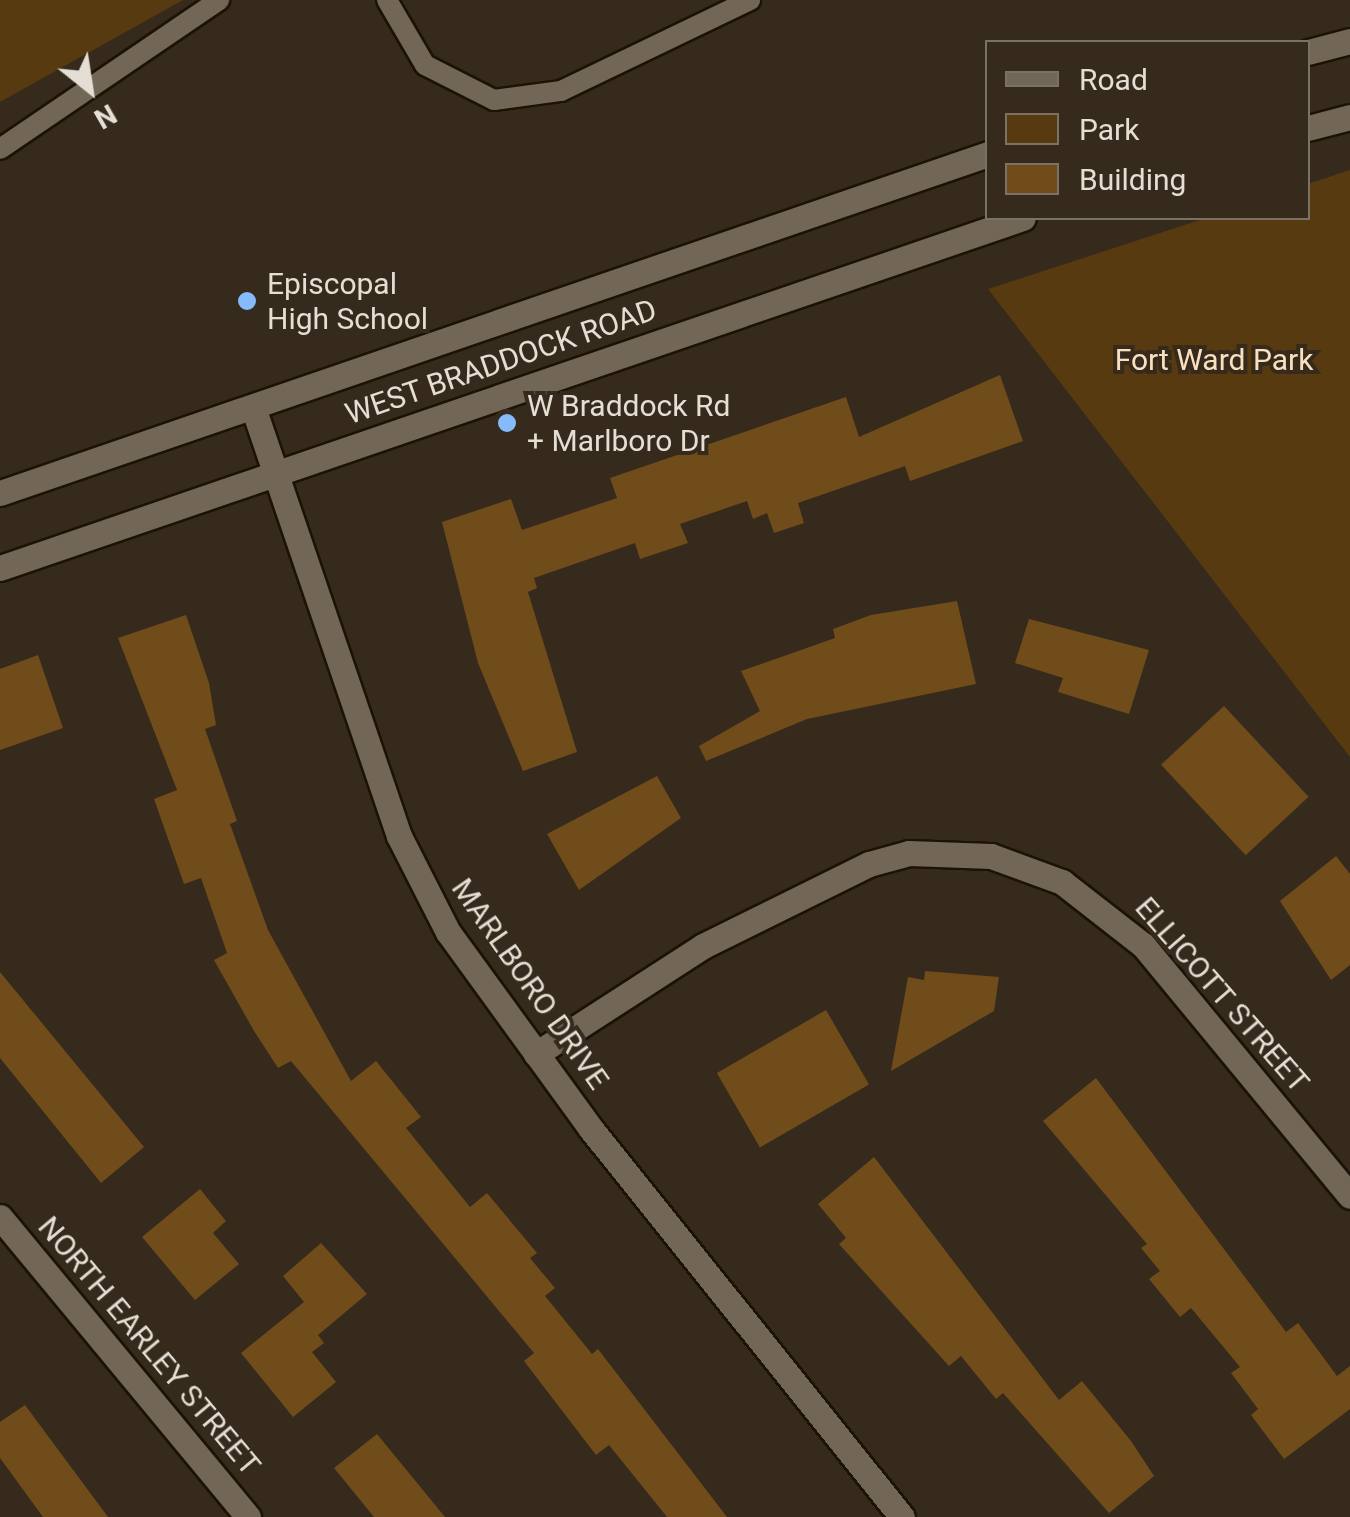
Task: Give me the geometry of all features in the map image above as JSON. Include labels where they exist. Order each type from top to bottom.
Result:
[{"type":"street","points":[[1310,51],[1350,41]]},
{"type":"street","points":[[1310,127],[1350,117]]},
{"type":"street","name":"WEST BRADDOCK ROAD","points":[[0,493],[985,155]]},
{"type":"street","name":"WEST BRADDOCK ROAD","points":[[0,568],[1017,220]]},
{"type":"street","name":"MARLBORO DRIVE","points":[[253,407],[400,836],[448,932],[536,1054],[902,1517]]},
{"type":"street","name":"ELLICOTT STREET","points":[[536,1054],[703,946],[869,864],[909,853],[991,856],[1062,882],[1143,945],[1350,1196]]},
{"type":"street","name":"NORTH EARLEY STREET","points":[[0,1217],[248,1517]]},
{"type":"lane","points":[[0,148],[219,0]]},
{"type":"lane","points":[[387,0],[425,65],[494,100],[561,90],[750,0]]},
{"type":"green space","points":[[0,0],[183,0],[0,102]]},
{"type":"green space","name":"Fort Ward Park","points":[[1350,170],[1350,757],[988,289],[1200,220],[1310,220],[1310,183]]},
{"type":"building","points":[[1000,375],[1023,441],[910,481],[905,466],[798,503],[804,523],[774,533],[767,513],[753,519],[747,501],[680,524],[688,543],[640,559],[635,543],[534,578],[537,588],[528,592],[577,752],[523,771],[478,663],[442,522],[511,499],[522,530],[617,498],[610,478],[846,397],[859,437]]},
{"type":"building","points":[[957,601],[976,684],[807,719],[706,761],[699,746],[760,711],[741,671],[835,638],[833,629],[871,615]]},
{"type":"building","points":[[186,615],[209,683],[216,725],[205,729],[237,821],[230,824],[268,930],[351,1081],[376,1061],[421,1117],[406,1128],[470,1207],[487,1193],[537,1253],[530,1258],[555,1288],[545,1296],[592,1354],[598,1349],[727,1517],[667,1517],[609,1445],[596,1455],[524,1361],[534,1353],[291,1061],[278,1068],[254,1031],[214,960],[227,953],[201,878],[184,884],[154,799],[177,790],[118,638]]},
{"type":"building","points":[[1029,619],[1149,650],[1129,714],[1058,692],[1063,678],[1015,663]]},
{"type":"building","points":[[38,655],[63,728],[0,750],[0,669]]},
{"type":"building","points":[[1224,706],[1309,797],[1246,855],[1161,765]]},
{"type":"building","points":[[657,776],[681,818],[579,890],[547,834]]},
{"type":"building","points":[[1336,856],[1350,874],[1350,965],[1331,980],[1280,901]]},
{"type":"building","points":[[925,971],[999,977],[994,1011],[891,1071],[908,977],[924,980]]},
{"type":"building","points":[[0,972],[144,1147],[101,1183],[0,1058]]},
{"type":"building","points":[[826,1010],[869,1084],[760,1147],[717,1073]]},
{"type":"building","points":[[1096,1078],[1286,1332],[1298,1323],[1337,1376],[1350,1366],[1350,1409],[1284,1459],[1251,1415],[1258,1409],[1231,1373],[1240,1367],[1191,1308],[1180,1317],[1149,1279],[1160,1271],[1141,1248],[1147,1244],[1043,1121]]},
{"type":"building","points":[[874,1157],[1059,1400],[1082,1381],[1131,1441],[1154,1476],[1109,1513],[1003,1393],[996,1399],[961,1356],[949,1366],[839,1244],[846,1238],[818,1204]]},
{"type":"building","points":[[200,1189],[226,1221],[213,1233],[239,1264],[195,1300],[142,1237]]},
{"type":"building","points":[[321,1243],[367,1294],[318,1335],[324,1343],[312,1352],[336,1382],[293,1417],[241,1353],[304,1302],[283,1276]]},
{"type":"building","points":[[25,1405],[108,1517],[43,1517],[0,1458],[0,1422]]},
{"type":"building","points":[[377,1434],[445,1517],[374,1517],[334,1468]]},
{"type":"place","name":"Episcopal High School","points":[[247,301]]},
{"type":"place","name":"W Braddock Rd + Marlboro Dr","points":[[507,423]]}]
